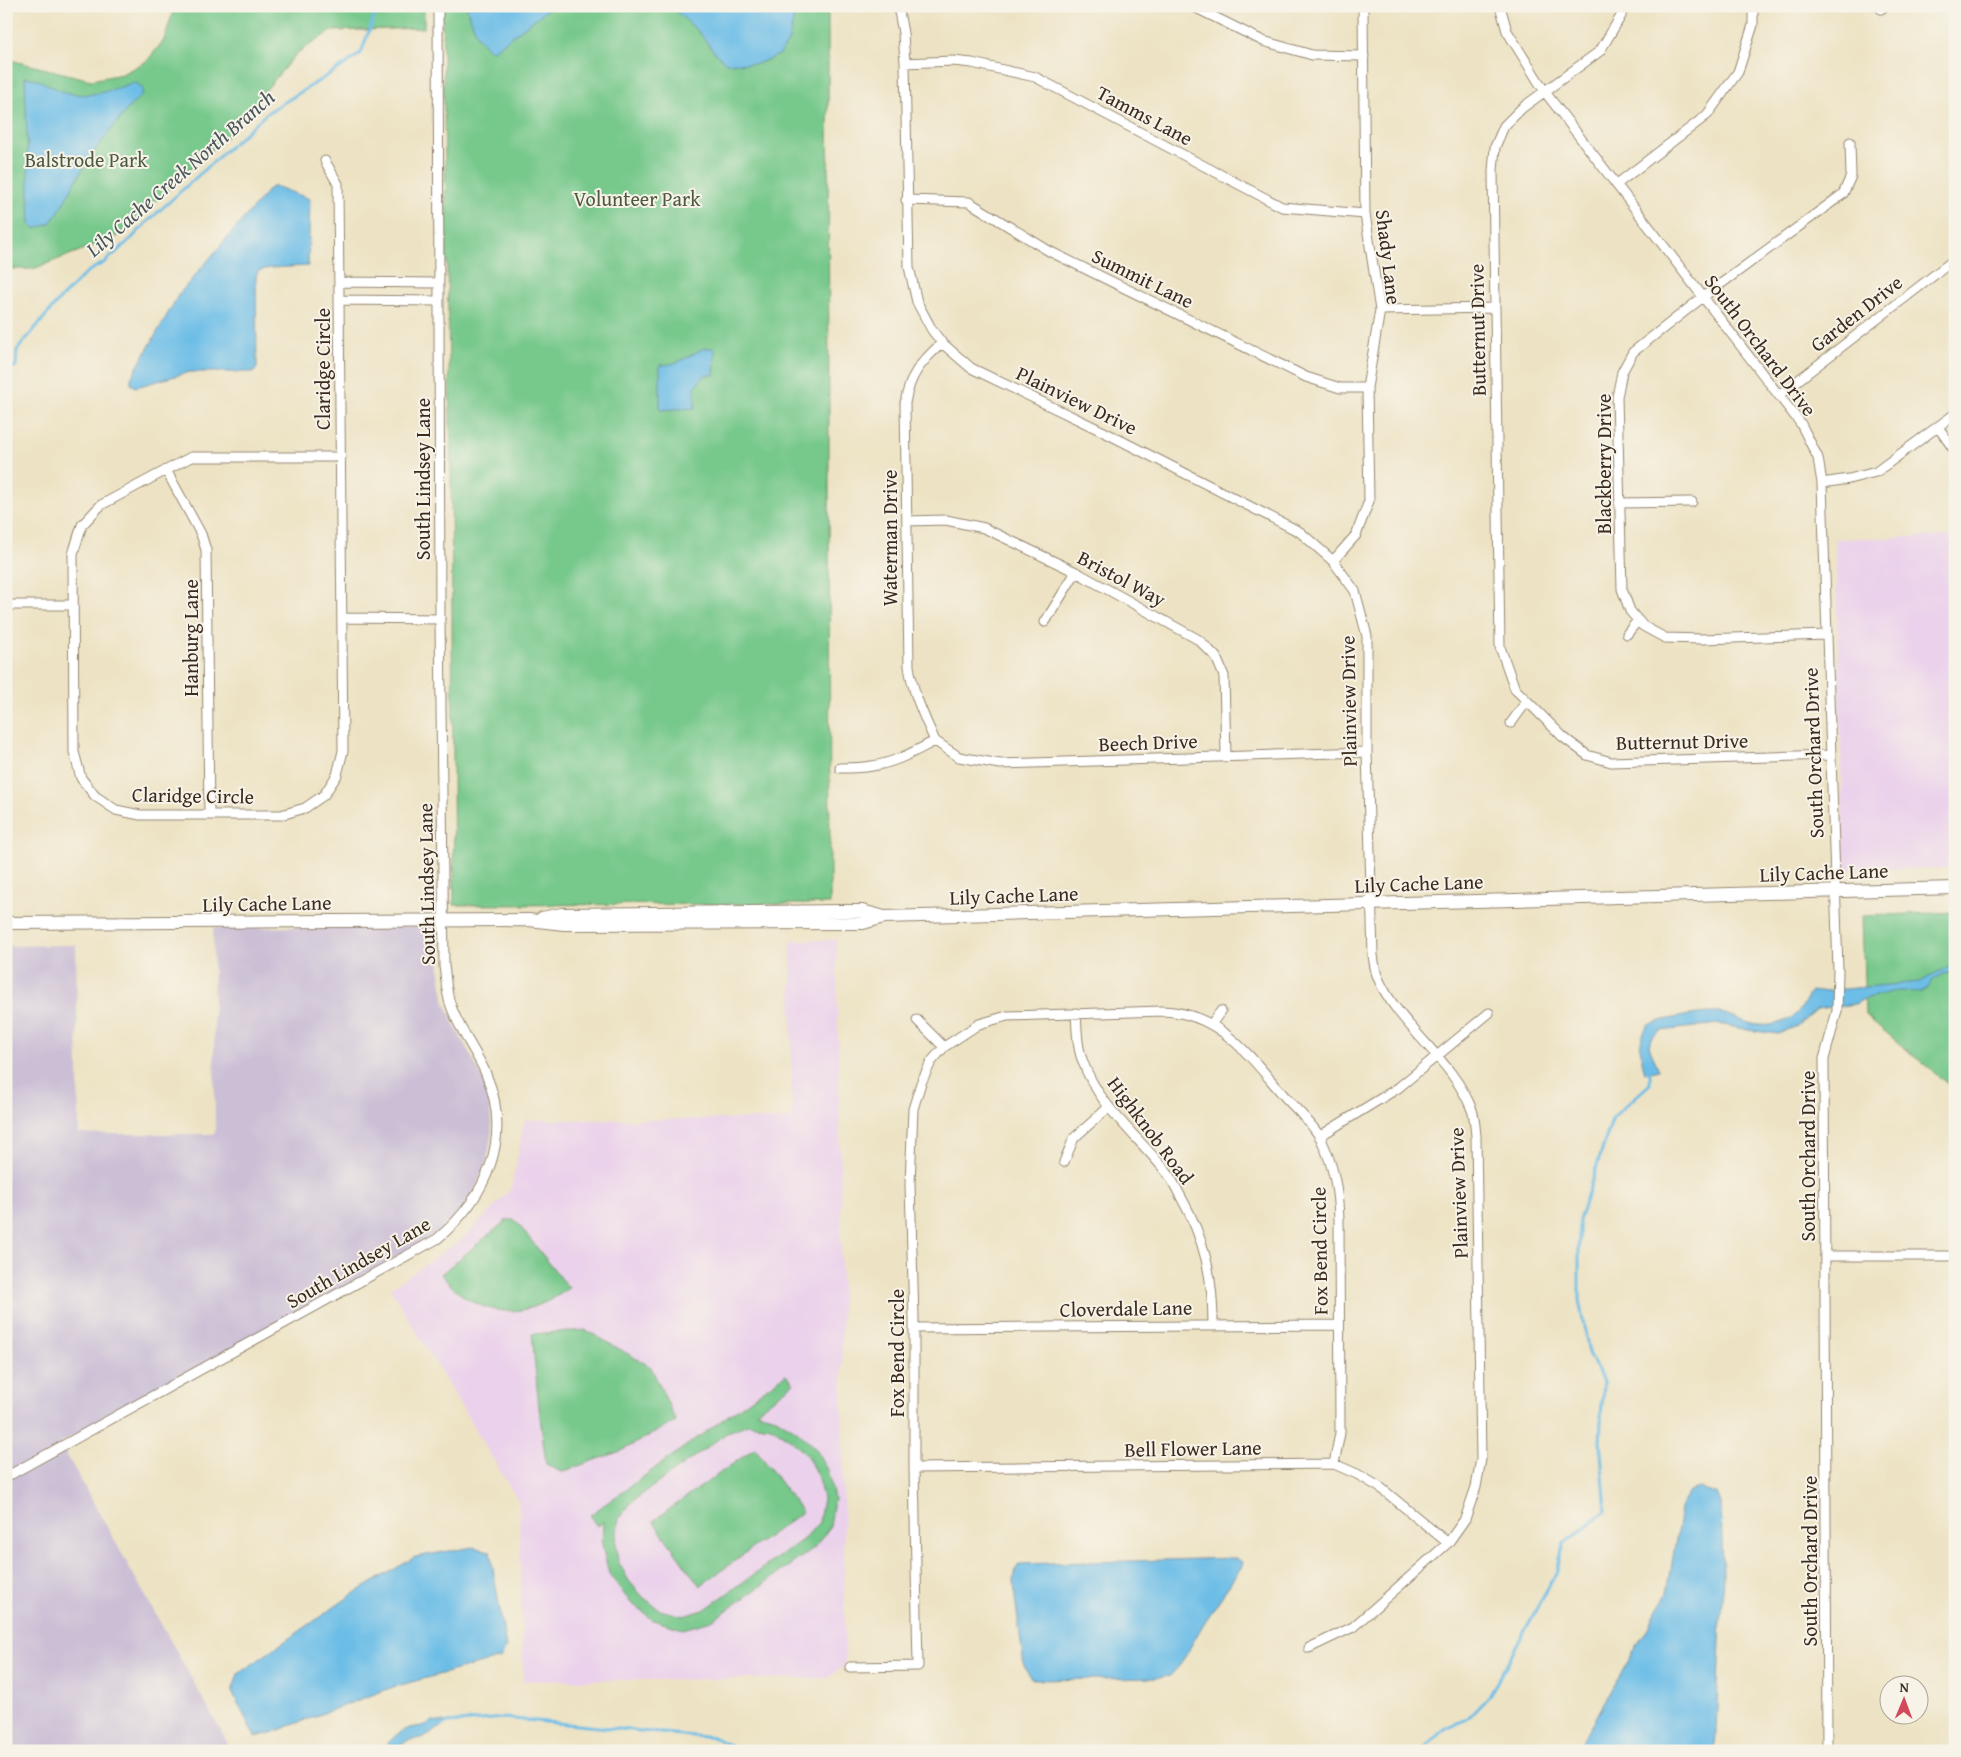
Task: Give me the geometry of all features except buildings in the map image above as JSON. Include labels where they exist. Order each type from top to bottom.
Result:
[{"type":"street","name":"South Lindsey Lane","points":[[6,1477],[413,1254],[437,1239],[454,1225],[465,1212],[484,1183],[490,1166],[496,1140],[496,1115],[492,1091],[485,1072],[456,1019],[450,1003],[444,966],[445,920],[440,619],[438,6]]},
{"type":"street","name":"Plainview Drive","points":[[898,6],[903,33],[905,62],[906,200],[909,267],[917,302],[932,330],[942,342],[971,368],[1102,431],[1300,532],[1333,561],[1355,591],[1367,636],[1370,904],[1373,955],[1377,976],[1390,1000],[1452,1072],[1473,1111],[1476,1136],[1481,1458],[1476,1487],[1465,1519],[1448,1542],[1353,1627],[1309,1648]]},
{"type":"street","points":[[1192,6],[1264,41],[1312,55],[1364,56]]},
{"type":"street","name":"Shady Lane","points":[[1333,561],[1356,535],[1369,501],[1368,388],[1380,310],[1365,214],[1363,6]]},
{"type":"street","name":"South Orchard Drive","points":[[1500,6],[1507,31],[1545,92],[1618,184],[1702,297],[1801,424],[1818,458],[1822,483],[1828,635],[1838,978],[1837,1011],[1824,1059],[1827,1751]]},
{"type":"street","name":"Butternut Drive","points":[[1622,6],[1622,16],[1600,51],[1522,108],[1504,126],[1494,147],[1494,308],[1500,647],[1515,689],[1563,737],[1588,755],[1611,762],[1830,754]]},
{"type":"street","points":[[1618,184],[1707,115],[1738,72],[1753,25],[1753,6]]},
{"type":"street","name":"Tamms Lane","points":[[905,62],[953,61],[972,63],[1035,76],[1282,207],[1365,214]]},
{"type":"street","name":"Blackberry Drive","points":[[1828,635],[1702,639],[1665,638],[1643,626],[1630,611],[1622,589],[1617,397],[1622,372],[1633,352],[1702,297],[1843,194],[1851,176],[1850,142]]},
{"type":"street","name":"Claridge Circle","points":[[325,161],[338,184],[343,618],[343,752],[337,774],[324,795],[306,808],[281,815],[140,815],[116,810],[94,796],[82,778],[74,752],[73,554],[82,525],[101,505],[191,457],[341,456]]},
{"type":"street","name":"Summit Lane","points":[[906,200],[969,202],[1048,251],[1306,377],[1340,388],[1368,388]]},
{"type":"street","name":"Garden Drive","points":[[1779,395],[1955,259]]},
{"type":"street","points":[[339,282],[439,282]]},
{"type":"street","points":[[340,300],[439,300]]},
{"type":"street","points":[[1380,310],[1494,308]]},
{"type":"street","name":"Waterman Drive","points":[[935,741],[912,687],[908,666],[905,403],[907,390],[916,370],[942,342]]},
{"type":"street","points":[[1822,483],[1876,472],[1955,414]]},
{"type":"street","points":[[1938,427],[1955,451]]},
{"type":"street","name":"Hanburg Lane","points":[[166,470],[201,534],[206,550],[209,815]]},
{"type":"street","points":[[1619,503],[1692,502]]},
{"type":"street","name":"Bristol Way","points":[[907,521],[946,520],[984,528],[1076,572],[1199,640],[1216,657],[1224,676],[1226,756]]},
{"type":"street","points":[[1045,622],[1076,572]]},
{"type":"street","points":[[10,605],[73,605]]},
{"type":"street","points":[[343,618],[440,619]]},
{"type":"street","points":[[1627,634],[1638,620]]},
{"type":"street","points":[[1511,723],[1527,701]]},
{"type":"street","points":[[840,768],[883,764],[935,741]]},
{"type":"street","name":"Beech Drive","points":[[935,741],[959,756],[1000,764],[1367,752]]},
{"type":"street","name":"Lily Cache Lane","points":[[6,923],[529,920],[562,914],[844,911],[862,911],[884,917],[1955,888]]},
{"type":"street","name":"Fox Bend Circle","points":[[850,1667],[918,1666],[914,1468],[914,1328],[910,1184],[912,1120],[915,1098],[931,1062],[944,1048],[980,1024],[1006,1016],[1170,1011],[1185,1014],[1212,1024],[1237,1041],[1320,1136],[1334,1168],[1338,1194],[1340,1433],[1334,1464]]},
{"type":"street","points":[[1212,1024],[1221,1011]]},
{"type":"street","name":"Highknob Road","points":[[1076,1013],[1078,1046],[1083,1062],[1095,1087],[1109,1107],[1169,1176],[1194,1221],[1211,1277],[1213,1325]]},
{"type":"street","points":[[1320,1136],[1398,1088],[1489,1013]]},
{"type":"street","points":[[916,1020],[944,1048]]},
{"type":"street","points":[[1064,1162],[1074,1138],[1109,1107]]},
{"type":"street","points":[[1825,1256],[1955,1256]]},
{"type":"street","name":"Cloverdale Lane","points":[[914,1328],[1339,1325]]},
{"type":"street","name":"Bell Flower Lane","points":[[914,1468],[1334,1464],[1357,1474],[1381,1488],[1448,1542]]},
{"type":"shaded area","points":[[1955,536],[1955,868],[1844,869],[1835,539]]},
{"type":"shaded area","points":[[439,926],[440,974],[445,1003],[454,1025],[483,1078],[489,1100],[492,1131],[487,1160],[477,1185],[462,1209],[438,1232],[406,1252],[60,1443],[232,1751],[6,1751],[6,946],[76,945],[79,1134],[215,1134],[213,928]]},
{"type":"shaded area","points":[[836,940],[840,1139],[845,1665],[828,1678],[523,1681],[519,1502],[390,1288],[463,1239],[511,1189],[525,1120],[792,1119],[791,941]]},
{"type":"green space","name":"Balstrode Park","points":[[175,6],[424,6],[424,28],[331,31],[297,53],[227,136],[116,237],[33,269],[6,269],[6,59],[91,80],[122,74],[147,61],[164,40]]},
{"type":"green space","name":"Volunteer Park","points":[[442,6],[828,6],[830,904],[454,905],[451,469]]},
{"type":"green space","points":[[1955,912],[1955,1090],[1865,1015],[1862,916]]},
{"type":"green space","points":[[507,1220],[515,1220],[569,1288],[552,1299],[535,1306],[501,1311],[469,1300],[441,1274]]},
{"type":"green space","points":[[586,1330],[651,1367],[676,1421],[621,1451],[561,1472],[546,1464],[532,1334]]},
{"type":"green space","points":[[786,1374],[794,1383],[756,1412],[773,1416],[797,1431],[816,1449],[828,1472],[834,1499],[830,1527],[814,1548],[712,1621],[683,1629],[653,1620],[630,1602],[609,1574],[602,1545],[603,1522],[598,1526],[590,1515]],"holes":[[[748,1424],[771,1427],[791,1440],[807,1456],[817,1475],[823,1498],[819,1522],[805,1538],[704,1610],[683,1616],[660,1610],[643,1597],[629,1581],[618,1561],[616,1542],[619,1518],[633,1501],[728,1432]]]},
{"type":"green space","points":[[755,1448],[802,1512],[700,1586],[653,1521]]},
{"type":"water","points":[[466,6],[552,6],[494,50],[488,49],[477,36]]},
{"type":"water","points":[[670,6],[797,6],[788,42],[779,55],[757,64],[726,63],[716,54],[698,31]]},
{"type":"water","points":[[25,77],[71,94],[99,93],[135,82],[143,89],[141,96],[130,106],[88,159],[58,213],[49,224],[35,229],[30,223]]},
{"type":"water","points":[[275,186],[310,199],[308,266],[270,268],[258,271],[256,276],[257,368],[254,372],[190,372],[136,387],[131,384],[131,378],[179,294],[270,188]]},
{"type":"water","points":[[704,348],[715,348],[714,375],[705,375],[695,387],[695,408],[660,410],[660,365],[678,362]]},
{"type":"water","points":[[1955,963],[1955,972],[1942,974],[1932,981],[1928,988],[1921,992],[1895,991],[1864,999],[1855,1004],[1817,1009],[1797,1026],[1778,1034],[1719,1024],[1661,1031],[1651,1038],[1649,1046],[1659,1070],[1645,1073],[1640,1048],[1642,1037],[1648,1025],[1703,1013],[1720,1013],[1755,1024],[1776,1024],[1794,1016],[1801,1009],[1811,992],[1920,982]]},
{"type":"water","points":[[1699,1488],[1717,1493],[1721,1503],[1723,1574],[1715,1751],[1577,1751],[1667,1593],[1682,1503],[1690,1491]]},
{"type":"water","points":[[473,1547],[490,1551],[506,1647],[501,1658],[393,1687],[271,1733],[255,1737],[232,1692],[238,1674],[356,1592],[415,1557]]},
{"type":"water","points":[[1236,1558],[1242,1562],[1242,1566],[1204,1623],[1180,1665],[1170,1676],[1155,1678],[1038,1680],[1031,1678],[1024,1666],[1014,1579],[1019,1564]]},
{"type":"water","points":[[433,1721],[448,1723],[427,1736],[406,1742],[394,1751],[382,1751],[402,1731]]},
{"type":"waterway","name":"Lily Cache Creek North Branch","points":[[6,370],[16,366],[17,350],[59,300],[87,272],[105,262],[267,113],[361,53],[378,6]]},
{"type":"waterway","points":[[1422,1751],[1445,1728],[1467,1719],[1490,1695],[1556,1573],[1564,1544],[1606,1511],[1600,1441],[1603,1381],[1589,1353],[1579,1300],[1579,1220],[1613,1117],[1650,1084],[1650,1069]]},
{"type":"waterway","points":[[435,1727],[448,1723],[503,1718],[715,1738],[740,1751]]}]
